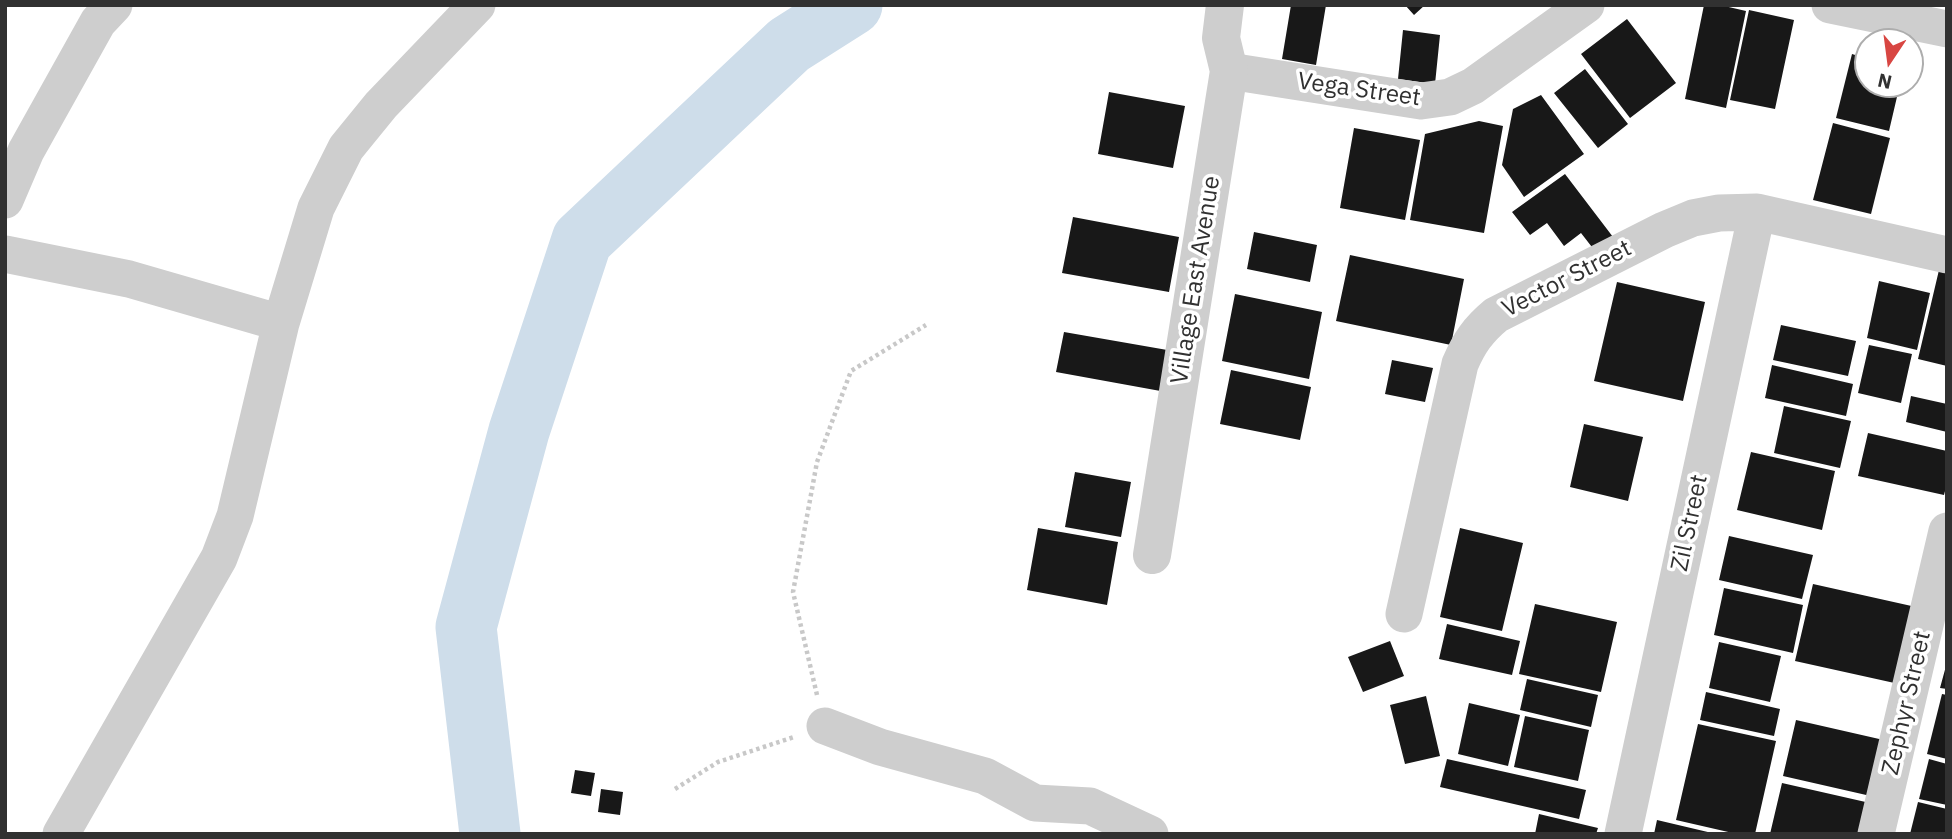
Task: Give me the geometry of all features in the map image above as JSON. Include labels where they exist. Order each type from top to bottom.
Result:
[{"type":"street","points":[[5,201],[26,151],[98,22],[114,5]]},
{"type":"street","name":"Village East Avenue","points":[[1152,555],[1229,71],[1221,38],[1225,5]]},
{"type":"street","name":"Vega Street","points":[[1229,71],[1421,101],[1450,97],[1473,86],[1586,5]]},
{"type":"street","points":[[1830,5],[1947,29]]},
{"type":"street","points":[[61,834],[219,558],[235,516],[281,323],[316,208],[346,148],[380,105],[465,10]]},
{"type":"street","name":"Vector Street","points":[[1404,614],[1460,365],[1470,342],[1496,315],[1664,230],[1693,218],[1719,213],[1757,212],[1947,255]]},
{"type":"street","name":"Zil Street","points":[[1623,834],[1757,212]]},
{"type":"street","points":[[5,254],[130,279],[281,323]]},
{"type":"street","name":"Zephyr Street","points":[[1876,834],[1947,531]]},
{"type":"street","points":[[825,726],[880,747],[985,776],[1035,803],[1090,806],[1150,834]]},
{"type":"path","points":[[676,789],[718,762],[825,726],[793,592],[817,462],[851,371],[926,326]]},
{"type":"building","points":[[1291,5],[1326,5],[1316,65],[1282,59]]},
{"type":"building","points":[[1405,5],[1425,5],[1414,15]]},
{"type":"building","points":[[1704,5],[1720,5],[1746,11],[1726,108],[1685,99]]},
{"type":"building","points":[[1749,10],[1794,20],[1775,109],[1730,100]]},
{"type":"building","points":[[1627,19],[1676,83],[1630,118],[1581,54]]},
{"type":"building","points":[[1403,30],[1440,35],[1435,84],[1398,79]]},
{"type":"building","points":[[1852,54],[1854,98],[1897,98],[1889,131],[1836,118]]},
{"type":"building","points":[[1585,69],[1628,124],[1598,148],[1554,93]]},
{"type":"building","points":[[1109,92],[1185,106],[1173,168],[1098,154]]},
{"type":"building","points":[[1541,95],[1584,154],[1524,197],[1502,165],[1513,109]]},
{"type":"building","points":[[1479,121],[1503,126],[1484,233],[1410,220],[1425,134]]},
{"type":"building","points":[[1833,123],[1890,138],[1871,214],[1813,200]]},
{"type":"building","points":[[1354,128],[1420,140],[1405,220],[1340,208]]},
{"type":"building","points":[[1565,174],[1613,237],[1595,251],[1581,233],[1564,246],[1547,223],[1530,235],[1512,212]]},
{"type":"building","points":[[1073,217],[1179,237],[1169,292],[1062,273]]},
{"type":"building","points":[[1254,232],[1317,245],[1310,282],[1247,269]]},
{"type":"building","points":[[1350,255],[1464,279],[1451,345],[1336,321]]},
{"type":"building","points":[[1939,270],[1947,272],[1947,366],[1918,359]]},
{"type":"building","points":[[1879,281],[1930,293],[1917,350],[1867,338]]},
{"type":"building","points":[[1617,282],[1705,302],[1683,401],[1594,381]]},
{"type":"building","points":[[1235,294],[1322,312],[1309,379],[1222,361]]},
{"type":"building","points":[[1781,325],[1856,341],[1848,376],[1773,360]]},
{"type":"building","points":[[1064,332],[1173,351],[1166,392],[1056,372]]},
{"type":"building","points":[[1869,345],[1912,354],[1901,403],[1858,393]]},
{"type":"building","points":[[1392,360],[1433,368],[1425,402],[1385,394]]},
{"type":"building","points":[[1772,365],[1853,384],[1846,416],[1765,398]]},
{"type":"building","points":[[1231,370],[1311,387],[1300,440],[1220,424]]},
{"type":"building","points":[[1911,396],[1947,404],[1947,432],[1906,422]]},
{"type":"building","points":[[1784,406],[1851,421],[1840,468],[1774,453]]},
{"type":"building","points":[[1584,424],[1643,437],[1628,501],[1570,487]]},
{"type":"building","points":[[1868,433],[1947,451],[1947,483],[1944,495],[1858,476]]},
{"type":"building","points":[[1751,452],[1835,471],[1822,530],[1737,510]]},
{"type":"building","points":[[1075,472],[1131,482],[1121,537],[1065,527]]},
{"type":"building","points":[[1038,528],[1118,542],[1107,605],[1027,590]]},
{"type":"building","points":[[1460,528],[1523,543],[1502,631],[1440,617]]},
{"type":"building","points":[[1729,536],[1813,555],[1802,599],[1719,580]]},
{"type":"building","points":[[1813,584],[1916,607],[1899,684],[1795,661]]},
{"type":"building","points":[[1724,588],[1803,605],[1793,653],[1714,635]]},
{"type":"building","points":[[1535,604],[1617,622],[1601,692],[1519,674]]},
{"type":"building","points":[[1447,624],[1520,641],[1512,675],[1439,659]]},
{"type":"building","points":[[1390,641],[1404,676],[1363,692],[1348,657]]},
{"type":"building","points":[[1719,642],[1781,656],[1770,702],[1709,688]]},
{"type":"building","points":[[1947,666],[1947,689],[1940,688]]},
{"type":"building","points":[[1527,679],[1598,695],[1591,727],[1520,710]]},
{"type":"building","points":[[1706,692],[1780,709],[1774,736],[1700,720]]},
{"type":"building","points":[[1942,694],[1947,695],[1947,759],[1927,754]]},
{"type":"building","points":[[1426,696],[1440,756],[1405,764],[1390,705]]},
{"type":"building","points":[[1469,703],[1520,715],[1508,766],[1458,754]]},
{"type":"building","points":[[1525,716],[1589,730],[1578,781],[1514,767]]},
{"type":"building","points":[[1796,720],[1888,741],[1875,797],[1783,776]]},
{"type":"building","points":[[1698,724],[1776,741],[1755,834],[1737,834],[1676,820]]},
{"type":"building","points":[[1447,759],[1586,790],[1579,819],[1440,787]]},
{"type":"building","points":[[1929,759],[1947,764],[1947,805],[1919,799]]},
{"type":"building","points":[[575,770],[595,773],[591,796],[571,793]]},
{"type":"building","points":[[1782,783],[1870,803],[1863,834],[1770,834]]},
{"type":"building","points":[[601,789],[623,792],[620,815],[598,812]]},
{"type":"building","points":[[1918,802],[1947,809],[1947,834],[1910,834]]},
{"type":"building","points":[[1539,814],[1598,828],[1596,834],[1535,834]]},
{"type":"building","points":[[1657,820],[1712,833],[1712,834],[1654,834]]},
{"type":"waterway","points":[[490,834],[466,627],[519,431],[582,240],[789,45],[852,5]]}]
